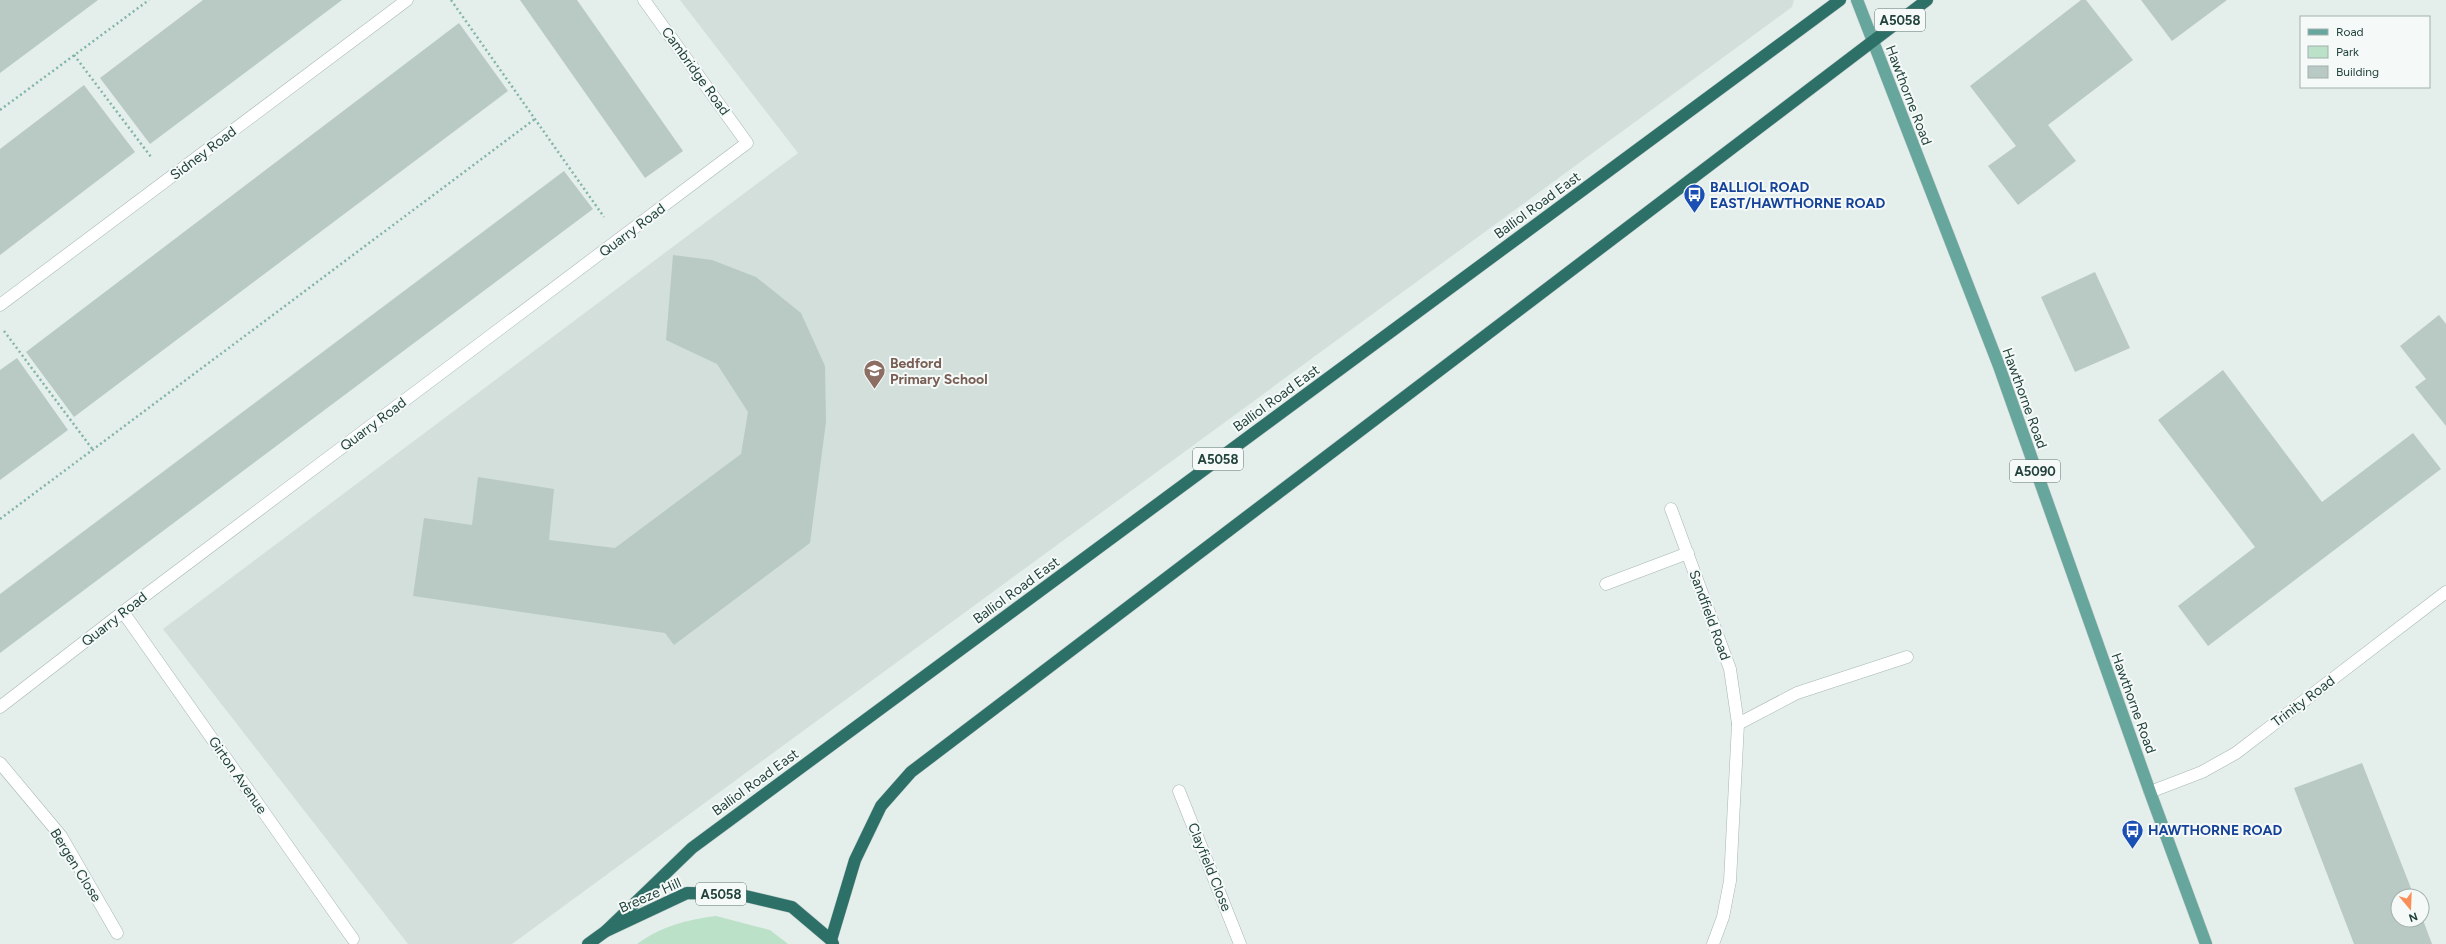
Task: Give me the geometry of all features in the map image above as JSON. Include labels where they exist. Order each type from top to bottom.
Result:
[{"type":"highway","name":"Balliol Road East","points":[[606,931],[692,848],[1840,0]]},
{"type":"highway","name":"A5058","points":[[832,942],[855,860],[881,806],[911,772],[1927,0]]},
{"type":"highway","name":"Breeze Hill","points":[[588,944],[606,931],[687,893],[737,894],[792,907],[832,942]]},
{"type":"main road","name":"Hawthorne Road","points":[[1857,0],[1998,366],[2150,792],[2206,944]]},
{"type":"street","name":"Sidney Road","points":[[0,305],[407,0]]},
{"type":"street","name":"Cambridge Road","points":[[644,0],[747,143]]},
{"type":"street","name":"Quarry Road","points":[[0,707],[123,612],[747,143]]},
{"type":"street","name":"Sandfield Road","points":[[1672,509],[1730,669],[1738,724],[1730,881],[1723,917],[1713,944]]},
{"type":"street","points":[[1606,584],[1688,553]]},
{"type":"street","name":"Trinity Road","points":[[2150,792],[2202,772],[2225,760],[2446,592]]},
{"type":"street","name":"Girton Avenue","points":[[123,612],[353,939]]},
{"type":"street","points":[[1738,724],[1797,693],[1907,657]]},
{"type":"street","name":"Bergen Close","points":[[0,763],[61,836],[117,933]]},
{"type":"street","name":"Clayfield Close","points":[[1179,791],[1240,944]]},
{"type":"path","points":[[0,110],[149,0]]},
{"type":"path","points":[[451,0],[619,239]]},
{"type":"path","points":[[74,55],[167,180]]},
{"type":"path","points":[[0,519],[535,119]]},
{"type":"path","points":[[0,326],[93,450]]},
{"type":"shaded area","name":"Bedford Primary School","points":[[680,0],[1794,0],[1792,7],[512,944],[408,944],[163,629],[798,153]]},
{"type":"green space","points":[[716,916],[770,930],[788,944],[637,944],[665,928],[684,922]]},
{"type":"building","points":[[0,0],[98,0],[0,73]]},
{"type":"building","points":[[203,0],[342,0],[150,144],[100,78]]},
{"type":"building","points":[[520,0],[577,0],[683,151],[645,178]]},
{"type":"building","points":[[2081,0],[2086,0],[2133,60],[2048,125],[2076,161],[2018,205],[1988,166],[2016,146],[1970,86]]},
{"type":"building","points":[[2141,0],[2227,0],[2172,41]]},
{"type":"building","points":[[459,23],[508,91],[74,417],[26,352]]},
{"type":"building","points":[[84,85],[135,152],[0,255],[0,149]]},
{"type":"building","points":[[564,171],[593,209],[0,653],[0,594]]},
{"type":"building","points":[[673,255],[712,260],[756,277],[801,313],[825,366],[826,422],[810,543],[674,645],[665,633],[413,596],[424,518],[472,525],[478,477],[554,489],[549,540],[615,548],[741,454],[748,412],[717,364],[666,340]]},
{"type":"building","points":[[2095,272],[2130,348],[2075,372],[2041,297]]},
{"type":"building","points":[[2439,315],[2446,324],[2446,426],[2415,387],[2426,379],[2400,346]]},
{"type":"building","points":[[17,358],[68,430],[0,480],[0,370]]},
{"type":"building","points":[[2223,370],[2322,502],[2413,433],[2441,469],[2208,646],[2178,606],[2255,547],[2158,420]]},
{"type":"building","points":[[2362,763],[2411,888],[2390,888],[2390,928],[2426,928],[2432,944],[2354,944],[2294,788]]},
{"type":"place","name":"BALLIOL ROAD EAST/HAWTHORNE ROAD","points":[[1694,214]]},
{"type":"place","name":"Bedford Primary School","points":[[874,390]]},
{"type":"place","name":"HAWTHORNE ROAD","points":[[2132,850]]}]
